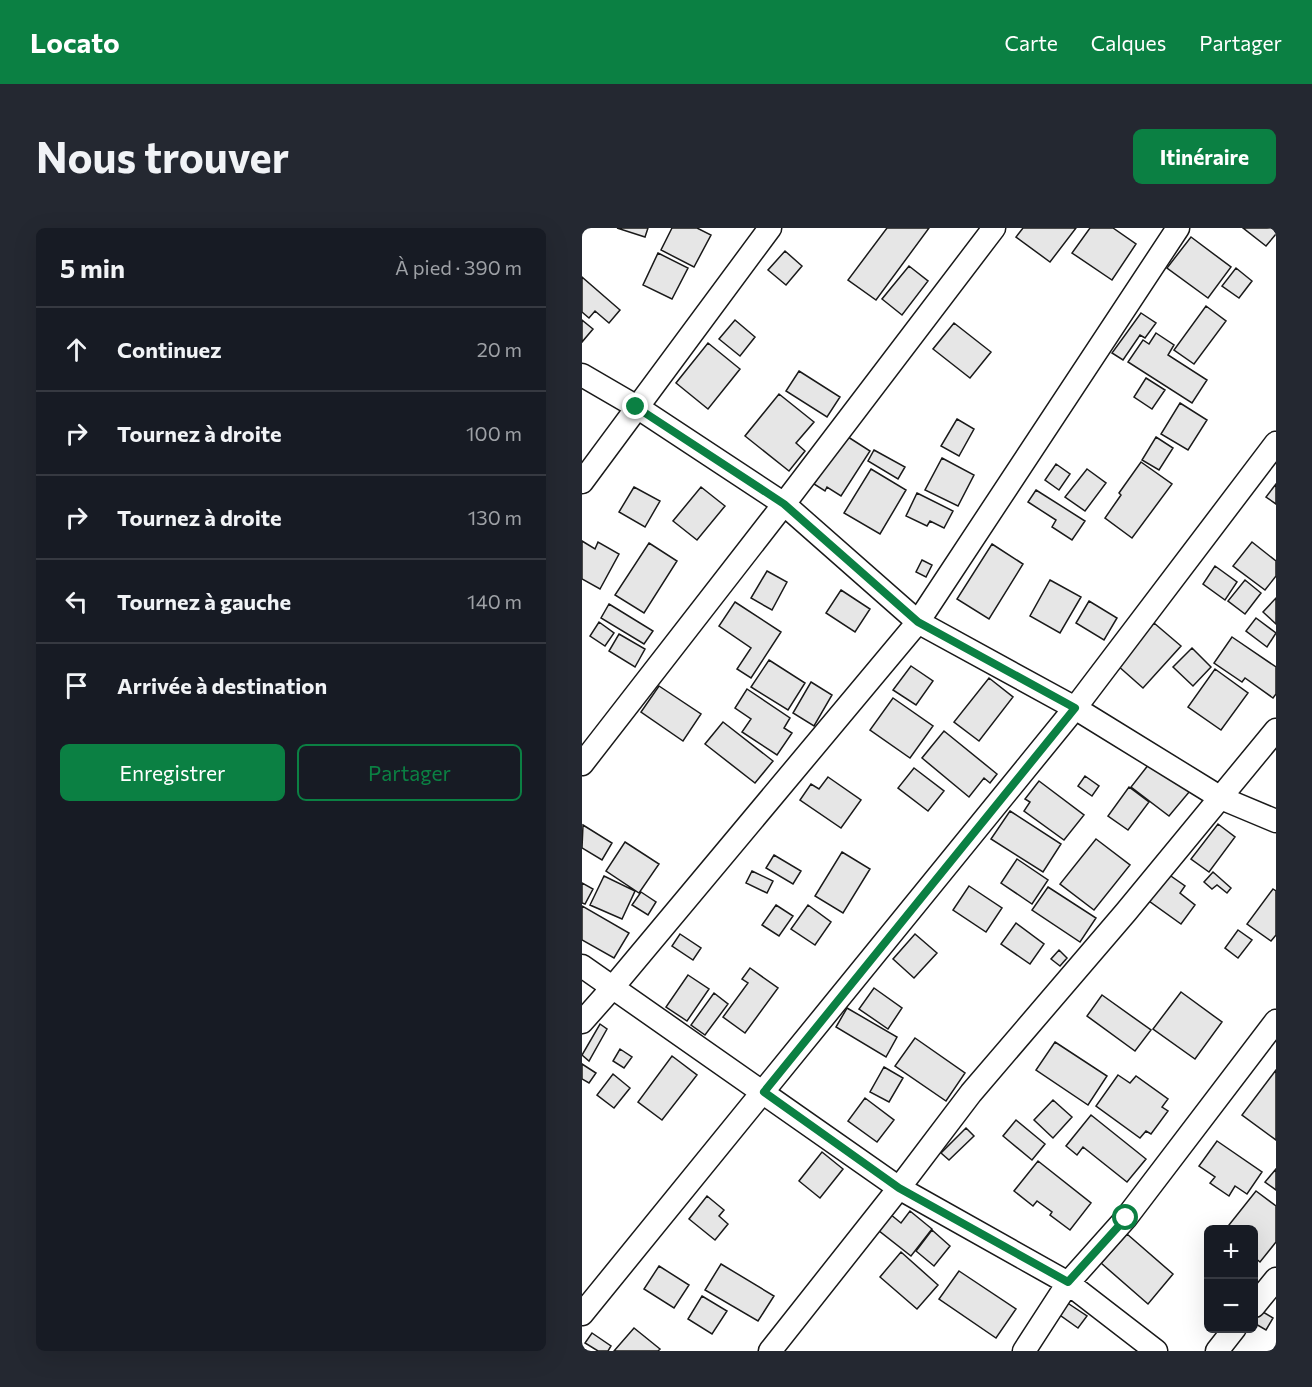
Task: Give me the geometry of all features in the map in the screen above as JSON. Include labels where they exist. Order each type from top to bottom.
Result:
[{"type":"street","points":[[582,482],[770,228]]},
{"type":"street","points":[[582,764],[784,504],[993,228]]},
{"type":"street","points":[[582,1022],[918,622],[1178,228]]},
{"type":"street","points":[[582,375],[636,407],[784,504],[918,622],[1075,708],[1221,798],[1276,821]]},
{"type":"street","points":[[582,1314],[1075,708],[1276,443]]},
{"type":"street","points":[[770,1351],[899,1188],[971,1092],[1126,912],[1276,730]]},
{"type":"street","points":[[582,966],[899,1188],[1068,1282],[1156,1351]]},
{"type":"street","points":[[1024,1351],[1068,1282],[1126,1218],[1276,1021]]},
{"type":"street","points":[[1258,1301],[1276,1279]]},
{"type":"street","points":[[1217,1351],[1232,1333]]},
{"type":"building","points":[[617,228],[648,228],[645,237]]},
{"type":"building","points":[[672,228],[697,228],[711,235],[694,267],[661,250]]},
{"type":"building","points":[[887,228],[929,228],[876,300],[848,280]]},
{"type":"building","points":[[1023,228],[1076,228],[1050,262],[1016,237]]},
{"type":"building","points":[[1090,228],[1113,228],[1136,244],[1112,280],[1072,253]]},
{"type":"building","points":[[1243,228],[1276,228],[1276,234],[1266,246]]},
{"type":"building","points":[[1191,237],[1231,267],[1208,298],[1167,268]]},
{"type":"building","points":[[785,251],[802,266],[786,285],[768,270]]},
{"type":"building","points":[[658,253],[688,268],[672,299],[643,285]]},
{"type":"building","points":[[909,266],[928,281],[902,315],[882,299]]},
{"type":"building","points":[[1236,268],[1252,281],[1239,298],[1222,286]]},
{"type":"building","points":[[582,277],[620,310],[609,323],[595,311],[589,318],[582,312]]},
{"type":"building","points":[[1206,306],[1226,321],[1194,364],[1174,350]]},
{"type":"building","points":[[1141,313],[1156,323],[1145,338],[1140,335],[1123,360],[1112,353]]},
{"type":"building","points":[[582,320],[593,329],[582,342]]},
{"type":"building","points":[[735,320],[755,337],[740,356],[719,339]]},
{"type":"building","points":[[954,323],[991,352],[970,378],[933,349]]},
{"type":"building","points":[[1156,333],[1174,345],[1168,355],[1207,380],[1192,403],[1128,362],[1143,340],[1149,344]]},
{"type":"building","points":[[708,343],[740,369],[708,409],[676,383]]},
{"type":"building","points":[[799,371],[840,397],[827,417],[786,391]]},
{"type":"building","points":[[1146,378],[1165,390],[1152,409],[1134,397]]},
{"type":"building","points":[[779,394],[814,422],[796,443],[805,451],[789,471],[745,436]]},
{"type":"building","points":[[1180,403],[1207,420],[1188,450],[1161,434]]},
{"type":"building","points":[[957,419],[974,429],[959,456],[941,446]]},
{"type":"building","points":[[845,435],[870,451],[841,496],[827,487],[825,491],[814,484]]},
{"type":"building","points":[[1156,437],[1173,448],[1159,470],[1142,460]]},
{"type":"building","points":[[874,450],[905,467],[898,479],[868,461]]},
{"type":"building","points":[[942,458],[974,475],[958,506],[925,490]]},
{"type":"building","points":[[1141,462],[1172,484],[1132,538],[1105,518]]},
{"type":"building","points":[[1056,464],[1070,474],[1059,490],[1045,480]]},
{"type":"building","points":[[871,469],[906,490],[880,534],[844,513]]},
{"type":"building","points":[[1087,469],[1106,483],[1085,511],[1065,497]]},
{"type":"building","points":[[1276,484],[1276,504],[1266,497]]},
{"type":"building","points":[[634,487],[660,501],[645,527],[619,512]]},
{"type":"building","points":[[701,487],[725,506],[697,540],[673,521]]},
{"type":"building","points":[[1036,490],[1085,521],[1072,540],[1052,527],[1056,520],[1028,502]]},
{"type":"building","points":[[917,493],[953,511],[944,528],[930,521],[927,526],[906,516]]},
{"type":"building","points":[[582,541],[595,549],[598,542],[619,554],[600,589],[582,579]]},
{"type":"building","points":[[1252,542],[1276,561],[1276,576],[1265,590],[1233,566]]},
{"type":"building","points":[[649,543],[677,561],[644,613],[615,595]]},
{"type":"building","points":[[992,544],[1023,564],[989,619],[957,599]]},
{"type":"building","points":[[922,560],[932,565],[926,577],[916,572]]},
{"type":"building","points":[[1215,566],[1237,582],[1225,600],[1203,584]]},
{"type":"building","points":[[767,571],[787,582],[772,610],[751,598]]},
{"type":"building","points":[[1050,580],[1081,597],[1060,633],[1030,616]]},
{"type":"building","points":[[1245,580],[1261,593],[1245,614],[1228,601]]},
{"type":"building","points":[[841,590],[870,609],[855,632],[826,613]]},
{"type":"building","points":[[1276,598],[1276,624],[1263,612]]},
{"type":"building","points":[[1089,601],[1117,618],[1104,640],[1076,623]]},
{"type":"building","points":[[735,602],[781,632],[751,678],[737,669],[751,648],[719,626]]},
{"type":"building","points":[[609,604],[653,631],[644,644],[601,618]]},
{"type":"building","points":[[1256,618],[1276,633],[1267,647],[1246,631]]},
{"type":"building","points":[[599,622],[614,633],[605,646],[590,636]]},
{"type":"building","points":[[1154,623],[1181,646],[1143,688],[1117,665]]},
{"type":"building","points":[[619,634],[645,649],[635,667],[609,651]]},
{"type":"building","points":[[1232,637],[1276,667],[1276,694],[1273,698],[1245,678],[1242,682],[1214,663]]},
{"type":"building","points":[[1192,648],[1211,667],[1193,686],[1173,667]]},
{"type":"building","points":[[769,660],[805,683],[788,710],[751,687]]},
{"type":"building","points":[[911,666],[933,681],[916,705],[893,690]]},
{"type":"building","points":[[1215,669],[1248,693],[1221,730],[1188,707]]},
{"type":"building","points":[[989,678],[1013,697],[979,741],[954,722]]},
{"type":"building","points":[[811,682],[832,695],[814,726],[793,713]]},
{"type":"building","points":[[659,686],[701,714],[683,741],[641,712]]},
{"type":"building","points":[[747,689],[790,718],[784,728],[792,733],[777,755],[742,732],[751,719],[735,708]]},
{"type":"building","points":[[893,698],[933,726],[910,758],[870,730]]},
{"type":"building","points":[[723,722],[773,761],[755,783],[705,744]]},
{"type":"building","points":[[944,731],[997,774],[990,783],[984,778],[969,797],[922,758]]},
{"type":"building","points":[[1149,764],[1190,791],[1169,816],[1131,787]]},
{"type":"building","points":[[914,768],[944,791],[928,811],[898,788]]},
{"type":"building","points":[[1085,776],[1099,786],[1092,796],[1078,786]]},
{"type":"building","points":[[828,777],[861,800],[841,828],[800,800],[811,784],[819,789]]},
{"type":"building","points":[[1039,781],[1084,815],[1064,840],[1024,811],[1030,802],[1025,799]]},
{"type":"building","points":[[1129,787],[1149,802],[1128,830],[1108,816]]},
{"type":"building","points":[[1010,811],[1061,844],[1043,872],[991,839]]},
{"type":"building","points":[[1218,824],[1235,837],[1209,872],[1191,859]]},
{"type":"building","points":[[583,825],[612,843],[602,860],[582,848]]},
{"type":"building","points":[[1096,839],[1130,865],[1094,910],[1060,884]]},
{"type":"building","points":[[625,842],[659,864],[639,893],[606,871]]},
{"type":"building","points":[[842,852],[870,869],[843,913],[815,896]]},
{"type":"building","points":[[774,855],[801,871],[793,884],[766,868]]},
{"type":"building","points":[[1017,859],[1048,880],[1032,904],[1001,883]]},
{"type":"building","points":[[752,871],[773,881],[767,893],[746,883]]},
{"type":"building","points":[[1213,872],[1231,888],[1227,893],[1217,885],[1212,889],[1204,882]]},
{"type":"building","points":[[1168,874],[1185,886],[1180,893],[1195,905],[1181,924],[1149,901]]},
{"type":"building","points":[[604,876],[635,891],[622,919],[590,905]]},
{"type":"building","points":[[582,883],[593,889],[585,904],[582,903]]},
{"type":"building","points":[[969,886],[1002,908],[986,932],[953,910]]},
{"type":"building","points":[[1048,887],[1096,918],[1080,942],[1032,910]]},
{"type":"building","points":[[1273,889],[1276,891],[1276,935],[1271,941],[1247,924]]},
{"type":"building","points":[[641,892],[656,902],[648,915],[632,905]]},
{"type":"building","points":[[776,905],[793,916],[779,936],[762,925]]},
{"type":"building","points":[[808,905],[831,922],[815,945],[791,929]]},
{"type":"building","points":[[582,906],[629,933],[614,958],[582,940]]},
{"type":"building","points":[[1016,923],[1044,944],[1030,964],[1001,944]]},
{"type":"building","points":[[1238,930],[1252,940],[1238,958],[1225,948]]},
{"type":"building","points":[[680,934],[701,948],[693,960],[672,946]]},
{"type":"building","points":[[915,934],[937,953],[914,978],[893,959]]},
{"type":"building","points":[[1059,950],[1067,958],[1060,966],[1051,959]]},
{"type":"building","points":[[750,968],[778,988],[745,1033],[723,1017],[748,983],[742,979]]},
{"type":"building","points":[[688,975],[709,989],[687,1021],[666,1007]]},
{"type":"building","points":[[874,988],[902,1008],[888,1029],[859,1009]]},
{"type":"building","points":[[1181,992],[1222,1022],[1195,1059],[1153,1029]]},
{"type":"building","points":[[714,993],[728,1004],[705,1035],[691,1025]]},
{"type":"building","points":[[1102,995],[1151,1030],[1135,1051],[1087,1016]]},
{"type":"building","points":[[847,1008],[897,1037],[886,1057],[836,1027]]},
{"type":"building","points":[[600,1024],[607,1029],[589,1061],[582,1055]]},
{"type":"building","points":[[915,1038],[965,1073],[946,1101],[895,1066]]},
{"type":"building","points":[[1055,1042],[1107,1076],[1088,1105],[1036,1070]]},
{"type":"building","points":[[620,1049],[632,1057],[624,1068],[613,1061]]},
{"type":"building","points":[[672,1056],[697,1075],[662,1120],[638,1102]]},
{"type":"building","points":[[582,1064],[596,1073],[589,1083],[582,1079]]},
{"type":"building","points":[[884,1067],[903,1078],[889,1102],[870,1092]]},
{"type":"building","points":[[1276,1070],[1276,1140],[1242,1115]]},
{"type":"building","points":[[613,1074],[630,1088],[614,1108],[597,1095]]},
{"type":"building","points":[[1118,1075],[1130,1083],[1136,1076],[1168,1099],[1162,1107],[1168,1111],[1151,1134],[1146,1131],[1140,1138],[1096,1106]]},
{"type":"building","points":[[865,1098],[894,1120],[877,1142],[848,1121]]},
{"type":"building","points":[[1053,1100],[1072,1117],[1053,1138],[1034,1120]]},
{"type":"building","points":[[1091,1115],[1146,1159],[1127,1182],[1083,1147],[1077,1155],[1066,1146]]},
{"type":"building","points":[[1016,1120],[1045,1144],[1032,1160],[1003,1136]]},
{"type":"building","points":[[966,1128],[974,1136],[949,1160],[941,1153]]},
{"type":"building","points":[[1217,1141],[1262,1172],[1247,1194],[1235,1186],[1229,1196],[1210,1183],[1215,1177],[1199,1166]]},
{"type":"building","points":[[822,1152],[843,1169],[820,1198],[799,1181]]},
{"type":"building","points":[[1038,1161],[1091,1203],[1070,1230],[1050,1215],[1052,1212],[1037,1201],[1033,1206],[1014,1191]]},
{"type":"building","points":[[1276,1169],[1276,1190],[1265,1182]]},
{"type":"building","points":[[1256,1191],[1276,1206],[1276,1242],[1260,1262],[1258,1260],[1258,1225],[1229,1225]]},
{"type":"building","points":[[707,1196],[724,1210],[719,1216],[728,1224],[715,1240],[689,1219]]},
{"type":"building","points":[[910,1211],[932,1229],[911,1256],[878,1230],[890,1214],[901,1223]]},
{"type":"building","points":[[932,1230],[950,1246],[934,1266],[916,1251]]},
{"type":"building","points":[[1127,1234],[1173,1274],[1148,1304],[1101,1263]]},
{"type":"building","points":[[901,1252],[938,1285],[917,1309],[880,1277]]},
{"type":"building","points":[[721,1264],[774,1296],[758,1321],[705,1290]]},
{"type":"building","points":[[659,1266],[689,1285],[674,1308],[644,1289]]},
{"type":"building","points":[[959,1271],[1016,1309],[996,1338],[939,1299]]},
{"type":"building","points":[[702,1296],[727,1311],[712,1334],[688,1319]]},
{"type":"building","points":[[1066,1302],[1087,1316],[1078,1328],[1057,1313]]},
{"type":"building","points":[[1258,1309],[1273,1318],[1266,1330],[1258,1325]]},
{"type":"building","points":[[634,1328],[660,1349],[658,1351],[614,1351]]},
{"type":"building","points":[[592,1333],[611,1346],[608,1351],[598,1351],[585,1343]]},
{"type":"route","points":[[636,407],[784,504],[918,622],[1075,708],[764,1092],[899,1188],[1068,1282],[1126,1218]]}]
